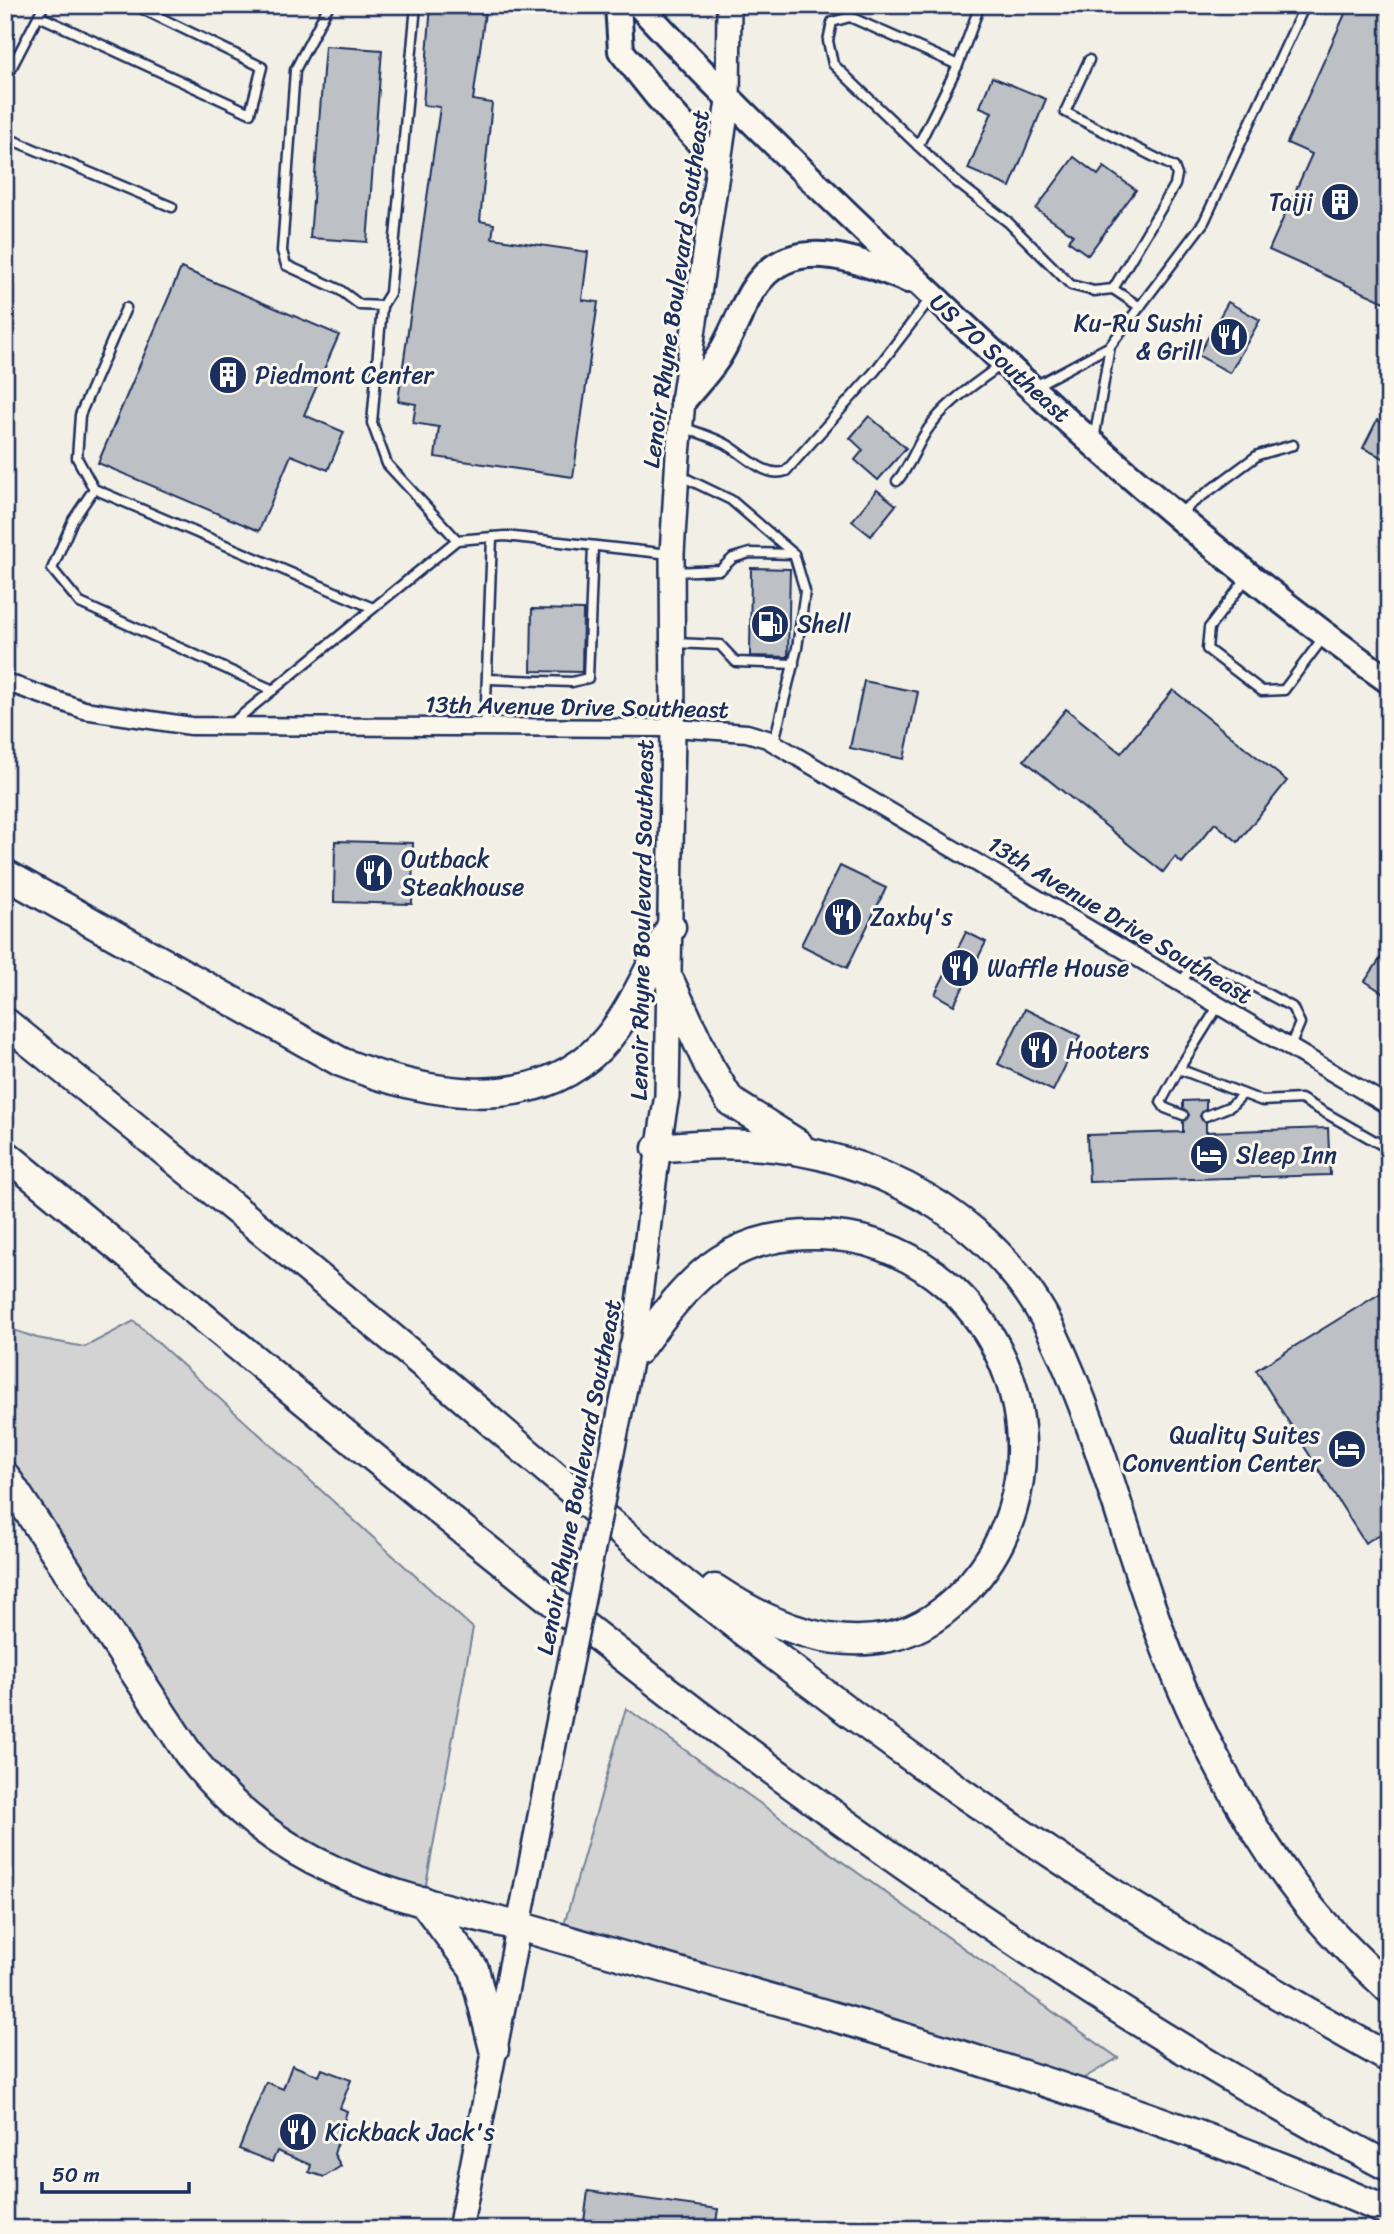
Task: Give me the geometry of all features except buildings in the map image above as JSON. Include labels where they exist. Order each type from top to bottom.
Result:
[{"type":"highway","points":[[5,874],[341,1062],[385,1079],[437,1091],[462,1093],[511,1089],[546,1080],[585,1060],[615,1028],[671,927]]},
{"type":"highway","points":[[670,982],[709,1066],[730,1101],[776,1133],[895,1181],[943,1208],[995,1252],[1037,1307],[1051,1330],[1078,1396],[1159,1632],[1221,1768],[1266,1847],[1306,1901],[1389,1989]]},
{"type":"highway","points":[[5,1022],[405,1349],[744,1632],[928,1767],[1079,1870],[1230,1965],[1389,2058]]},
{"type":"highway","points":[[657,1148],[713,1143],[751,1145],[833,1158]]},
{"type":"highway","points":[[5,1154],[411,1486],[772,1772],[978,1919],[1075,1982],[1174,2044],[1389,2166]]},
{"type":"highway","points":[[631,1540],[738,1605],[777,1624],[832,1639],[857,1641],[890,1637],[910,1631],[939,1616],[981,1572],[1010,1516],[1021,1473],[1022,1442],[1016,1395],[1005,1366],[984,1326],[967,1303],[935,1274],[910,1259],[880,1246],[846,1237],[811,1234],[776,1237],[726,1254],[667,1310],[638,1350],[634,1349]]},
{"type":"highway","points":[[5,1476],[208,1780],[244,1816],[285,1846],[325,1868],[423,1901],[518,1926],[1068,2088],[1228,2145],[1389,2212]]},
{"type":"highway","points":[[423,1901],[474,1969],[494,2049]]},
{"type":"main road","points":[[618,5],[621,51],[657,96],[718,163]]},
{"type":"main road","name":"US 70 Southeast","points":[[639,5],[728,101],[1002,364],[1325,636],[1389,681]]},
{"type":"main road","name":"Lenoir Rhyne Boulevard Southeast","points":[[460,2229],[634,1349],[657,1148],[667,1096],[673,563],[679,426],[728,101],[729,5]]},
{"type":"main road","points":[[683,401],[718,358],[741,310],[768,270],[797,257],[829,254],[853,258],[927,291]]},
{"type":"street","name":"13th Avenue Drive Southeast","points":[[5,682],[52,700],[115,717],[191,726],[673,728],[747,733],[774,742],[1389,1106]]},
{"type":"lane","points":[[5,80],[44,5]]},
{"type":"lane","points":[[39,16],[250,113],[262,67],[134,5]]},
{"type":"lane","points":[[328,5],[295,70],[282,251],[286,265],[340,290],[360,305],[382,306]]},
{"type":"lane","points":[[416,5],[390,293],[382,306],[372,423],[387,464],[457,540]]},
{"type":"lane","points":[[918,146],[958,65],[980,5]]},
{"type":"lane","points":[[1031,389],[1110,346],[1204,222],[1305,5]]},
{"type":"lane","points":[[958,65],[850,17],[832,22],[828,41],[833,64],[954,180],[1008,222],[1072,285],[1094,292],[1113,289],[1140,307]]},
{"type":"lane","points":[[1089,60],[1065,112],[1174,167],[1177,175],[1175,185],[1113,289]]},
{"type":"lane","points":[[5,137],[172,207]]},
{"type":"lane","points":[[679,426],[722,442],[766,471],[779,474],[786,471],[886,358],[927,291]]},
{"type":"lane","points":[[126,308],[80,415],[77,458],[94,489],[373,608]]},
{"type":"lane","points":[[1094,442],[1110,346]]},
{"type":"lane","points":[[898,481],[909,467],[926,431],[941,411],[1002,364]]},
{"type":"lane","points":[[1177,514],[1258,455],[1293,445]]},
{"type":"lane","points":[[677,474],[731,500],[794,554],[805,591],[794,664],[774,742]]},
{"type":"lane","points":[[94,489],[73,520],[52,569],[80,603],[273,690]]},
{"type":"lane","points":[[485,728],[492,537]]},
{"type":"lane","points":[[228,726],[457,540],[492,537],[593,545],[673,563],[720,570],[733,558],[750,553],[794,554]]},
{"type":"lane","points":[[488,679],[572,682],[588,678],[593,545]]},
{"type":"lane","points":[[1250,574],[1209,628],[1207,649],[1262,691],[1284,690],[1325,636]]},
{"type":"lane","points":[[673,643],[720,645],[736,662],[794,664]]},
{"type":"lane","points":[[1181,982],[1193,966],[1206,961],[1292,1007],[1300,1023],[1290,1047]]},
{"type":"lane","points":[[1183,1115],[1166,1108],[1161,1102],[1219,1005]]},
{"type":"lane","points":[[1179,1069],[1262,1101],[1301,1099],[1389,1149]]},
{"type":"lane","points":[[1206,1116],[1231,1106],[1243,1094]]},
{"type":"shaded area","points":[[134,1321],[473,1628],[423,1901],[285,1846],[188,1753],[5,1459],[5,1327],[37,1338],[85,1347]]},
{"type":"shaded area","points":[[626,1708],[1118,2058],[1067,2088],[564,1925]]},
{"type":"place","name":"Taiji","points":[[1340,202]]},
{"type":"place","name":"Ku-Ru Sushi & Grill","points":[[1229,337]]},
{"type":"place","name":"Piedmont Center","points":[[228,375]]},
{"type":"place","name":"Shell","points":[[770,624]]},
{"type":"place","name":"Outback Steakhouse","points":[[374,873]]},
{"type":"place","name":"Zaxby's","points":[[843,917]]},
{"type":"place","name":"Waffle House","points":[[960,968]]},
{"type":"place","name":"Hooters","points":[[1039,1050]]},
{"type":"place","name":"Sleep Inn","points":[[1209,1155]]},
{"type":"place","name":"Quality Suites Convention Center","points":[[1347,1449]]},
{"type":"place","name":"Kickback Jack's","points":[[298,2132]]}]
